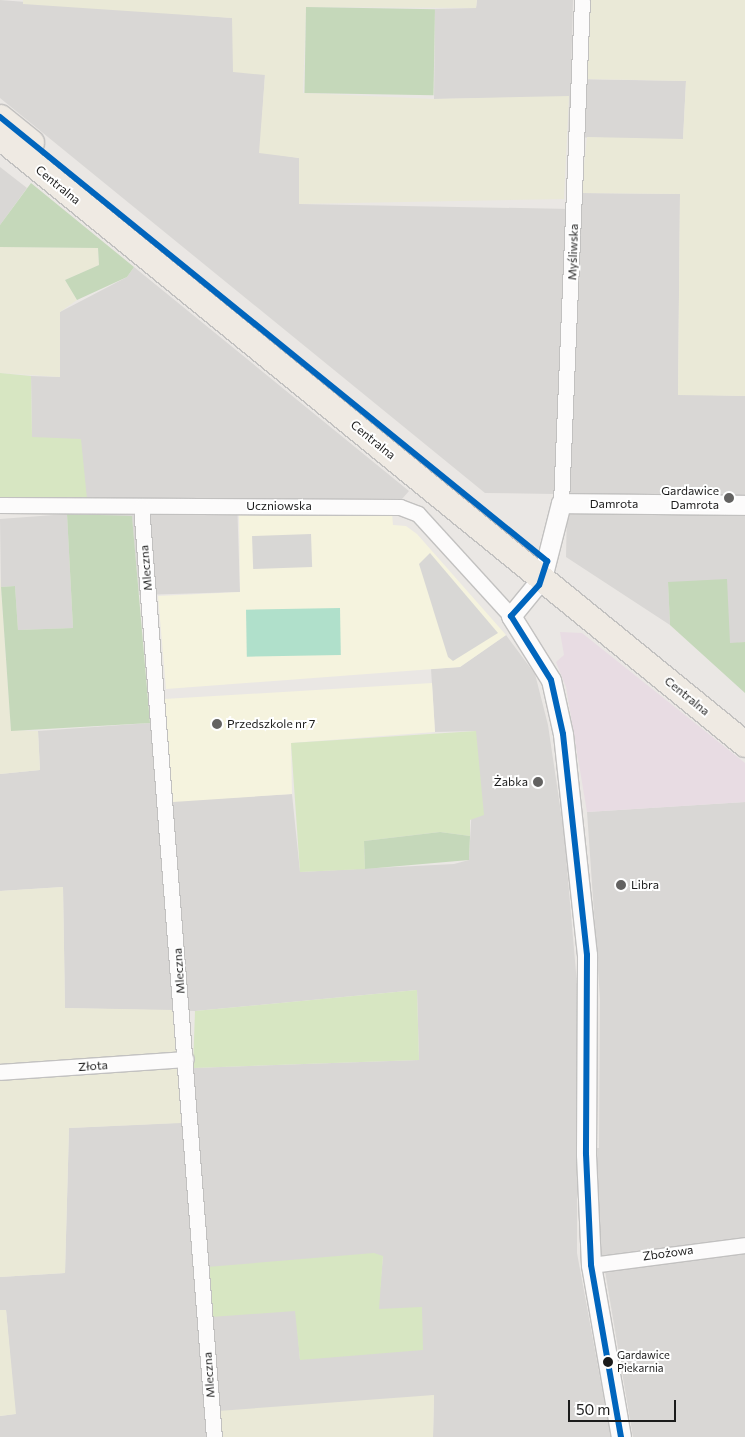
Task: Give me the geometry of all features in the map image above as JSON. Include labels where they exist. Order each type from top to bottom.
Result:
[{"type":"main road","name":"Centralna","points":[[0,117],[545,570],[745,744]]},
{"type":"main road","name":"Centralna","points":[[0,138],[545,570],[745,722]]},
{"type":"street","name":"Myśliwska","points":[[561,503],[582,0]]},
{"type":"street","name":"Damrota","points":[[561,503],[745,505]]},
{"type":"street","points":[[561,503],[545,570],[511,616],[551,680],[574,816],[587,955],[586,1154],[591,1265],[621,1437]]},
{"type":"street","name":"Uczniowska","points":[[0,505],[410,510],[511,616]]},
{"type":"street","name":"Mleczna","points":[[141,506],[186,1059],[214,1437]]},
{"type":"street","name":"Złota","points":[[0,1072],[186,1059]]},
{"type":"street","name":"Zbożowa","points":[[591,1265],[745,1246]]},
{"type":"shaded area","points":[[0,0],[233,18],[233,71],[265,74],[260,152],[299,158],[299,204],[571,209],[554,494],[485,493],[0,98]]},
{"type":"shaded area","points":[[477,0],[573,0],[571,79],[686,81],[683,140],[568,137],[569,97],[434,99],[435,9],[476,8]]},
{"type":"shaded area","points":[[0,167],[27,188],[0,225]]},
{"type":"shaded area","points":[[581,193],[680,194],[678,394],[745,396],[745,497],[569,496]]},
{"type":"shaded area","points":[[134,267],[409,491],[402,499],[237,498],[240,592],[139,595],[132,517],[89,515],[87,499],[32,437],[31,376],[60,377],[60,312],[127,277]]},
{"type":"shaded area","points":[[567,509],[745,510],[745,642],[730,644],[668,582],[670,625],[566,557]]},
{"type":"shaded area","points":[[239,513],[392,513],[393,525],[406,526],[417,534],[506,635],[460,667],[166,689],[158,596],[240,592]]},
{"type":"shaded area","points":[[67,514],[73,628],[18,630],[15,586],[1,587],[0,519]]},
{"type":"shaded area","points":[[311,534],[312,567],[253,569],[252,536]]},
{"type":"shaded area","points":[[430,553],[498,633],[453,661],[448,657],[419,564]]},
{"type":"shaded area","points":[[560,632],[582,633],[745,763],[745,802],[587,812],[566,687],[556,662],[564,655]]},
{"type":"shaded area","points":[[506,635],[535,674],[548,725],[564,833],[577,984],[577,1253],[611,1437],[433,1437],[434,1395],[220,1437],[0,1437],[0,1416],[15,1414],[6,1310],[0,1310],[0,1277],[65,1273],[69,1128],[195,1122],[193,1068],[419,1060],[417,990],[195,1011],[65,1008],[63,887],[0,891],[0,774],[40,770],[38,731],[150,723],[159,802],[292,794],[300,872],[454,864],[469,860],[476,731],[435,732],[431,669],[460,667]],"holes":[[[383,1256],[378,1309],[300,1360],[296,1311]]]},
{"type":"shaded area","points":[[432,683],[435,732],[291,743],[292,794],[173,802],[164,699]]},
{"type":"shaded area","points":[[745,802],[745,1242],[594,1260],[590,1148],[599,1148],[600,999],[587,812]]},
{"type":"shaded area","points":[[745,1250],[745,1437],[633,1437],[605,1271],[621,1264]]},
{"type":"green space","points":[[23,0],[477,0],[476,8],[306,7],[303,93],[434,99],[569,96],[564,199],[299,204],[299,158],[259,153],[265,75],[233,72],[232,18],[23,4]]},
{"type":"green space","points":[[590,0],[745,0],[745,396],[678,395],[680,194],[581,193],[587,137],[683,139],[686,81],[587,79]]},
{"type":"green space","points":[[306,7],[435,9],[433,95],[304,93]]},
{"type":"green space","points":[[31,183],[134,267],[127,277],[77,300],[65,280],[99,265],[98,248],[0,247],[0,225]]},
{"type":"green space","points":[[0,247],[98,248],[99,265],[65,280],[77,300],[60,312],[60,377],[0,373]]},
{"type":"green space","points":[[0,373],[31,376],[32,437],[81,439],[87,499],[0,497]]},
{"type":"green space","points":[[67,514],[132,516],[150,723],[11,731],[1,587],[15,586],[18,630],[73,628]]},
{"type":"green space","points":[[0,576],[11,730],[38,731],[40,770],[0,774]]},
{"type":"green space","points":[[727,579],[730,643],[745,642],[745,693],[670,625],[668,582]]},
{"type":"green space","points":[[340,608],[341,655],[247,657],[246,610]]},
{"type":"green space","points":[[476,731],[484,815],[470,820],[470,836],[440,832],[364,841],[365,869],[300,872],[291,743]]},
{"type":"green space","points":[[440,832],[470,836],[469,860],[365,869],[364,841]]},
{"type":"green space","points":[[63,887],[65,1008],[174,1010],[181,1123],[69,1128],[65,1273],[0,1277],[0,891]]},
{"type":"green space","points":[[417,990],[419,1060],[193,1068],[195,1011]]},
{"type":"green space","points":[[374,1253],[383,1256],[379,1309],[422,1307],[423,1350],[300,1360],[295,1311],[211,1317],[207,1267]]},
{"type":"green space","points":[[0,1310],[6,1310],[16,1414],[0,1416]]},
{"type":"green space","points":[[434,1395],[433,1437],[220,1437],[218,1411]]},
{"type":"transit line","points":[[0,117],[547,561],[539,585],[511,616]]},
{"type":"transit line","points":[[511,616],[551,680],[563,734],[587,955],[586,1154],[591,1265],[621,1437]]},
{"type":"place","name":"Gardawice Damrota","points":[[729,498]]},
{"type":"place","name":"Przedszkole nr 7","points":[[217,724]]},
{"type":"place","name":"Żabka","points":[[538,782]]},
{"type":"place","name":"Libra","points":[[621,885]]},
{"type":"place","name":"Gardawice Piekarnia","points":[[608,1362]]}]
